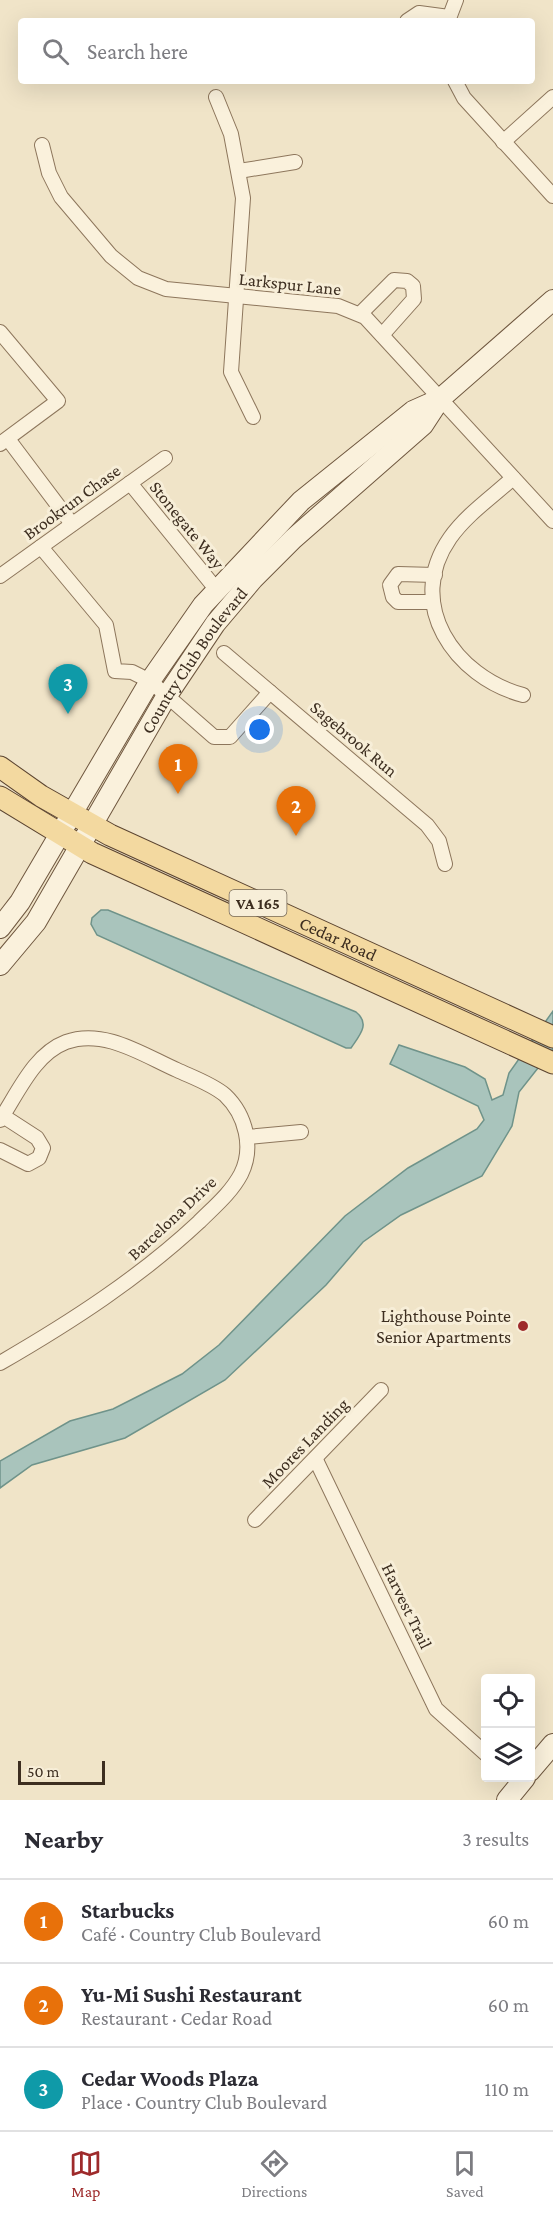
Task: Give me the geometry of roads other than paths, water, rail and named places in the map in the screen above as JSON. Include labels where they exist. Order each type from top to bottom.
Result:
[{"type":"main road","name":"Cedar Road","points":[[0,767],[92,825],[553,1037]]},
{"type":"main road","name":"Cedar Road","points":[[0,797],[80,846],[553,1063]]},
{"type":"street","points":[[449,18],[456,0]]},
{"type":"street","points":[[412,18],[419,13],[444,18]]},
{"type":"street","points":[[457,84],[464,98],[553,196]]},
{"type":"street","points":[[216,97],[231,134],[239,171],[243,231],[231,372],[253,417]]},
{"type":"street","points":[[503,142],[553,97]]},
{"type":"street","name":"Larkspur Lane","points":[[42,145],[49,173],[61,197],[122,267],[138,278],[166,289],[338,306],[360,314],[553,521]]},
{"type":"street","points":[[239,171],[295,162]]},
{"type":"street","points":[[360,314],[394,280],[407,281],[413,286],[414,299],[382,335]]},
{"type":"street","name":"Country Club Boulevard","points":[[0,928],[20,902],[72,814],[159,689],[253,579],[293,539],[423,425],[440,399],[553,300]]},
{"type":"street","points":[[0,332],[58,400],[4,442],[72,524]]},
{"type":"street","name":"Country Club Boulevard","points":[[0,965],[36,922],[80,846],[159,689],[216,589],[301,501],[413,411],[440,399]]},
{"type":"street","name":"Brookrun Chase","points":[[0,576],[165,458]]},
{"type":"street","points":[[513,478],[450,537],[437,562],[433,602],[442,634],[456,654],[492,684],[523,695]]},
{"type":"street","name":"Stonegate Way","points":[[130,483],[216,589]]},
{"type":"street","points":[[41,547],[106,625],[116,671],[132,672],[159,689],[214,737],[222,738],[237,731],[270,692]]},
{"type":"street","points":[[433,602],[398,602],[393,597],[390,585],[398,574],[435,575]]},
{"type":"street","name":"Sagebrook Run","points":[[224,653],[428,825],[439,841],[445,864]]},
{"type":"street","name":"Barcelona Drive","points":[[0,1363],[137,1276],[181,1239],[233,1186],[244,1166],[247,1137],[240,1115],[224,1094],[187,1075],[99,1037],[76,1039],[49,1051],[37,1064],[2,1118]]},
{"type":"street","points":[[0,1150],[28,1164],[39,1158],[43,1148],[37,1138],[2,1118]]},
{"type":"street","points":[[247,1137],[301,1132]]},
{"type":"street","name":"Moores Landing","points":[[255,1520],[316,1460],[381,1390]]},
{"type":"street","name":"Harvest Trail","points":[[316,1460],[436,1709],[481,1750]]},
{"type":"street","points":[[535,1764],[553,1744]]},
{"type":"water","points":[[101,910],[108,910],[356,1012],[363,1021],[362,1030],[351,1048],[346,1048],[97,935],[91,924],[92,918]]},
{"type":"water","points":[[553,1011],[553,1049],[519,1092],[512,1126],[482,1176],[401,1215],[363,1242],[326,1285],[225,1380],[125,1438],[32,1465],[0,1488],[0,1461],[70,1421],[113,1409],[182,1374],[219,1345],[345,1216],[408,1168],[477,1129],[484,1120],[478,1106],[390,1064],[399,1045],[465,1067],[485,1079],[492,1100],[503,1095],[509,1073]]},
{"type":"place","name":"Cedar Woods Plaza","points":[[68,714]]},
{"type":"place","name":"Starbucks","points":[[178,794]]},
{"type":"place","name":"Yu-Mi Sushi Restaurant","points":[[296,836]]},
{"type":"place","name":"Lighthouse Pointe Senior Apartments","points":[[523,1326]]}]
